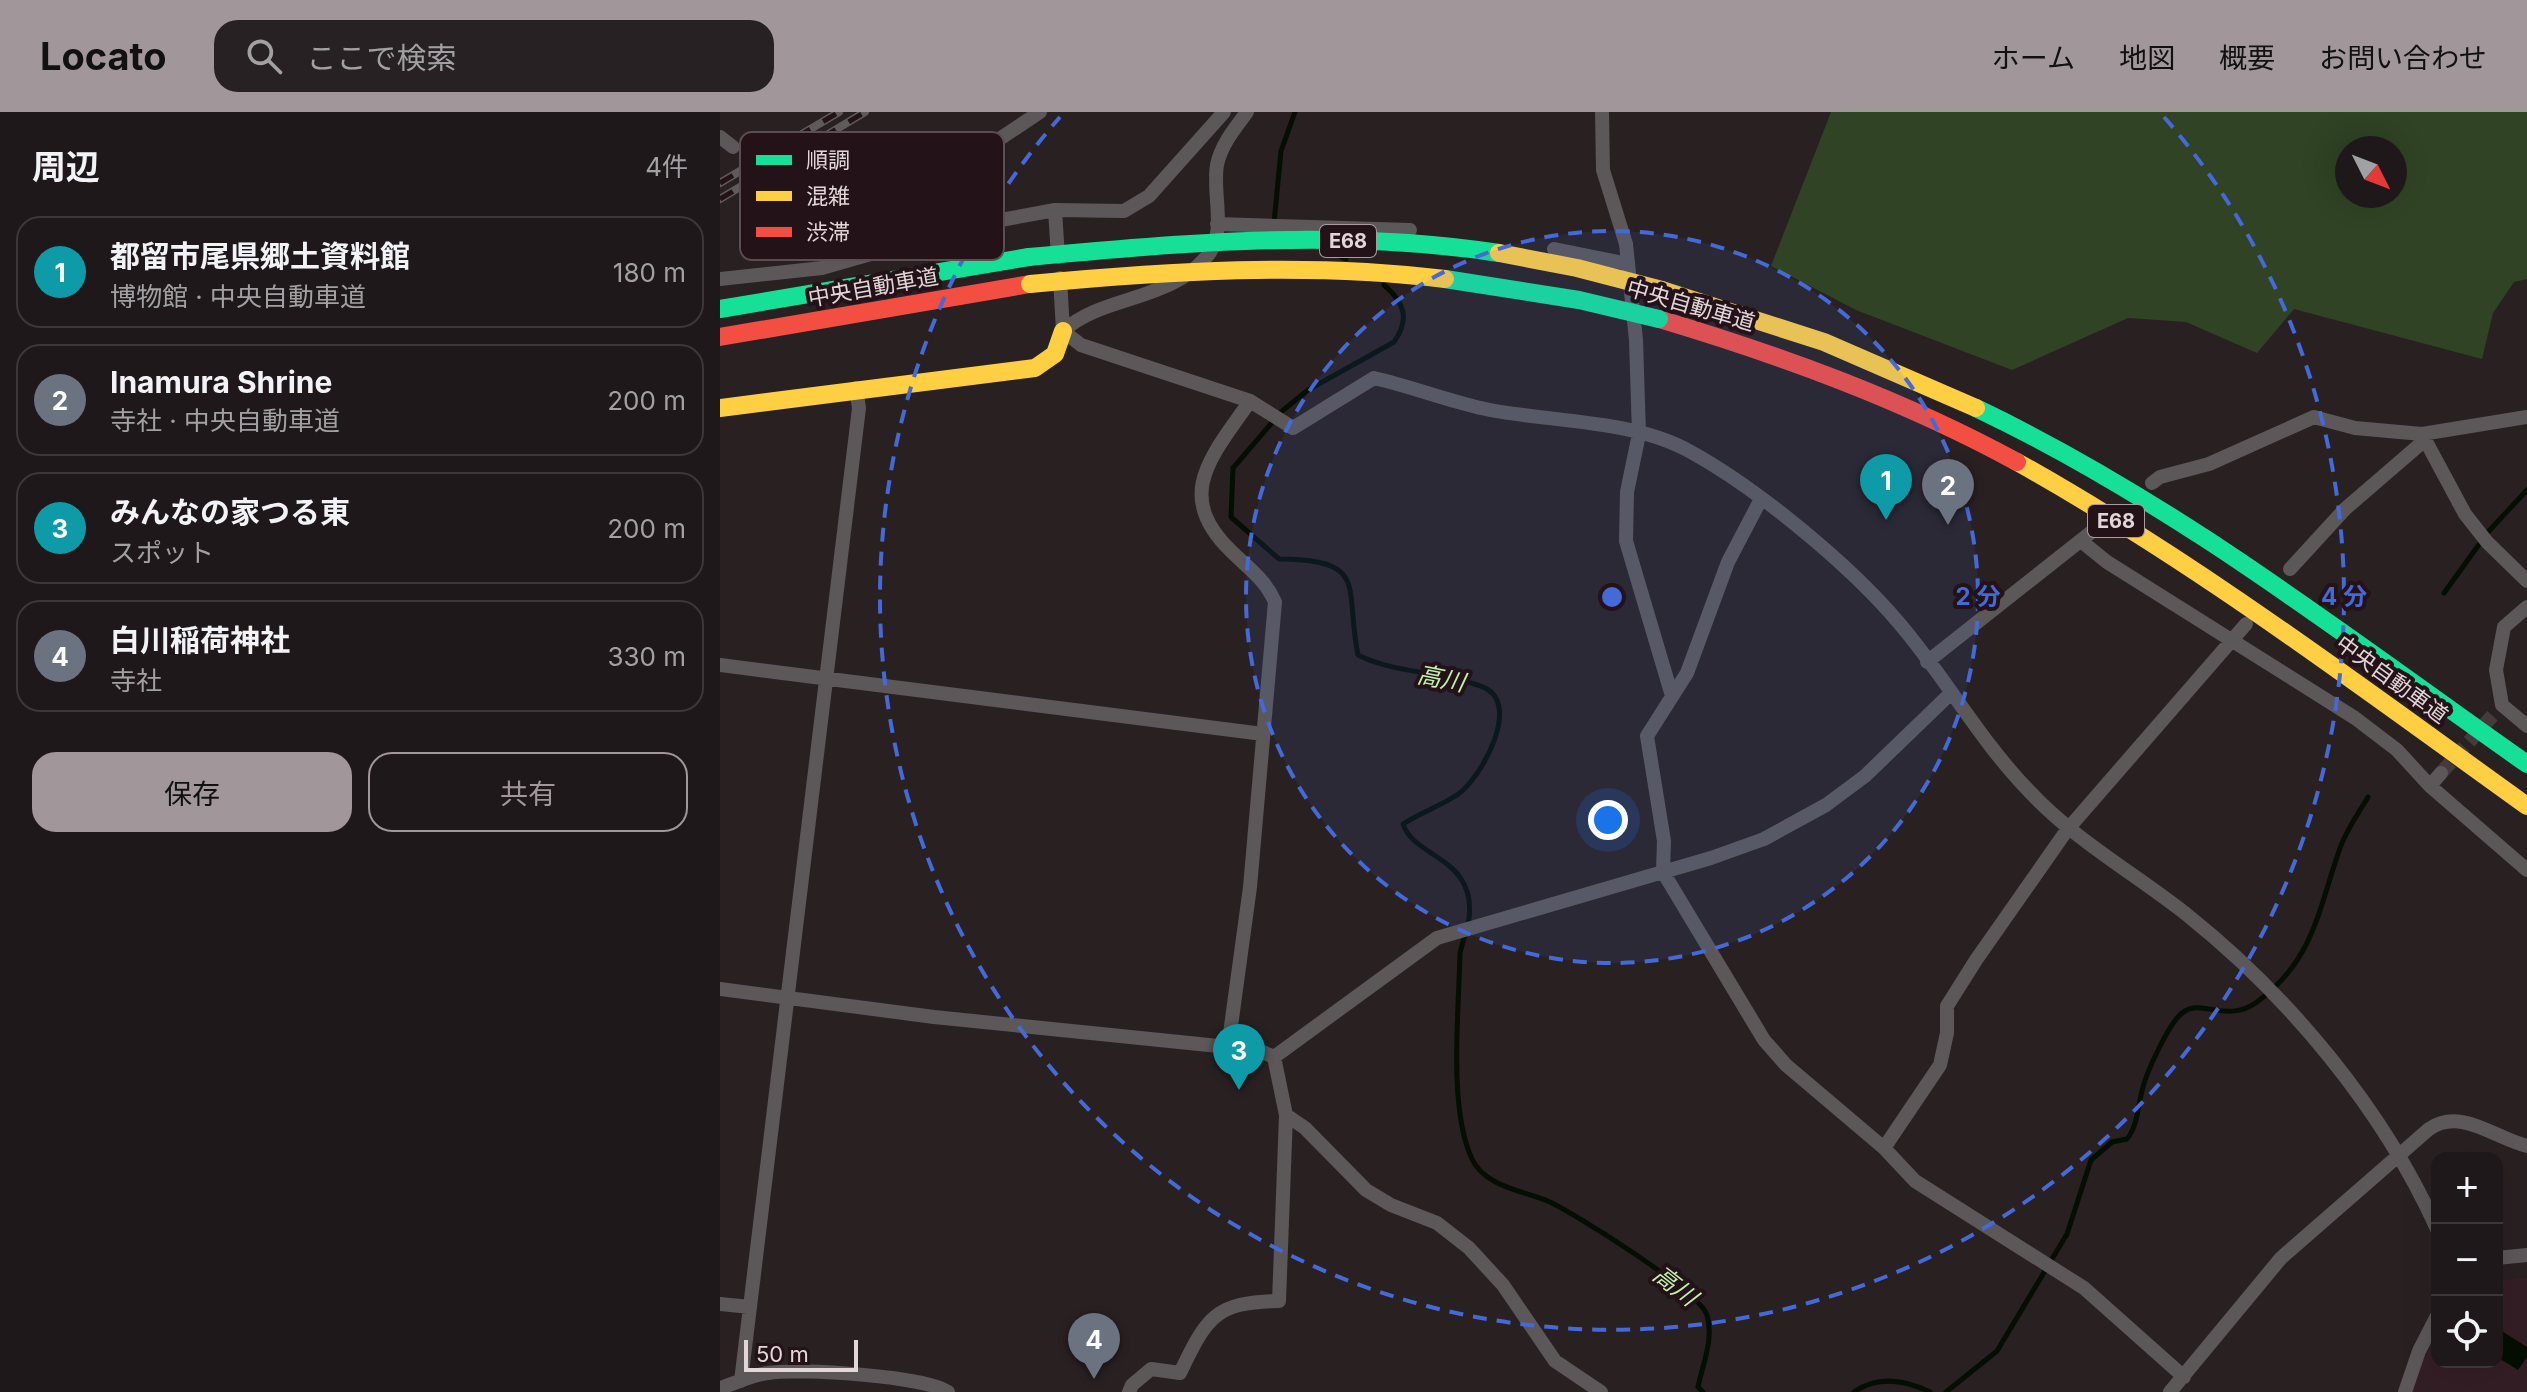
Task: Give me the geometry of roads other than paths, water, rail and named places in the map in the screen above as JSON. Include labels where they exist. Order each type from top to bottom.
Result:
[{"type":"main road","name":"中央自動車道","points":[[720,309],[1029,257],[1287,239],[1371,241],[1525,256],[1662,290],[1799,332],[1869,358],[2070,457],[2308,611],[2527,764]]},
{"type":"main road","name":"中央自動車道","points":[[720,337],[1030,284],[1204,270],[1292,268],[1412,273],[1540,290],[1659,319],[1779,356],[1862,389],[1985,445],[2051,480],[2337,668],[2527,806]]},
{"type":"main road","points":[[720,408],[856,388],[1035,368],[1049,362],[1060,350],[1063,331]]},
{"type":"street","points":[[1004,136],[1040,112]]},
{"type":"street","points":[[1004,219],[1055,210],[1124,211],[1137,205],[1224,112]]},
{"type":"street","points":[[1063,331],[1077,318],[1147,296],[1173,284],[1211,252],[1217,224],[1217,163],[1226,141],[1247,112]]},
{"type":"street","points":[[1602,112],[1603,170],[1626,244],[1639,434],[1627,492],[1626,541],[1672,696]]},
{"type":"street","points":[[720,137],[733,147]]},
{"type":"street","points":[[1055,210],[1063,331],[1081,345],[1254,404],[1293,428],[1374,378],[1490,410],[1661,437],[1691,451],[1761,499],[1872,594],[1927,662],[1991,751],[2067,830],[2156,891],[2256,976],[2282,1003],[2384,1129],[2435,1224]]},
{"type":"street","points":[[1217,224],[1286,224],[1476,237],[1628,264]]},
{"type":"street","points":[[720,279],[822,268],[851,260]]},
{"type":"street","points":[[741,1381],[859,408],[856,388]]},
{"type":"street","points":[[1228,1048],[1250,887],[1275,602],[1259,575],[1218,538],[1205,521],[1199,502],[1213,458],[1254,404]]},
{"type":"street","points":[[2152,483],[2160,477],[2209,464],[2314,417],[2355,428],[2423,437],[2527,417]]},
{"type":"street","points":[[2423,437],[2483,537],[2527,581]]},
{"type":"street","points":[[2290,569],[2345,509],[2423,437]]},
{"type":"street","points":[[1761,499],[1728,562],[1687,673],[1647,736],[1664,841],[1663,872],[1764,1040],[1786,1065],[1884,1148],[1915,1181],[2084,1288],[2184,1377]]},
{"type":"street","points":[[1927,662],[2094,530]]},
{"type":"street","points":[[2081,541],[2107,562],[2355,718],[2397,750],[2430,786],[2527,870]]},
{"type":"street","points":[[2527,607],[2504,627],[2496,670],[2498,709],[2527,726]]},
{"type":"street","points":[[1884,1148],[1940,1065],[1947,1033],[1947,1006],[2067,830],[2246,624]]},
{"type":"street","points":[[720,665],[1263,734]]},
{"type":"street","points":[[1274,1057],[1437,938],[1458,929],[1663,872],[1764,839],[1826,805],[1865,776],[1950,694]]},
{"type":"street","points":[[2430,786],[2441,773]]},
{"type":"street","points":[[720,989],[934,1017],[1258,1050],[1274,1057]]},
{"type":"street","points":[[1129,1392],[1132,1385],[1151,1369],[1180,1373],[1198,1335],[1225,1307],[1242,1302],[1279,1301],[1286,1115],[1274,1057]]},
{"type":"street","points":[[1286,1115],[1305,1128],[1366,1190],[1391,1205],[1437,1223],[1469,1248],[1503,1285],[1555,1361],[1601,1392]]},
{"type":"street","points":[[2170,1392],[2281,1258],[2442,1120],[2475,1125],[2510,1142],[2527,1146]]},
{"type":"street","points":[[2503,1257],[2527,1255]]},
{"type":"street","points":[[720,1304],[750,1307]]},
{"type":"street","points":[[2405,1392],[2431,1328]]},
{"type":"street","points":[[720,1388],[766,1373],[788,1372],[899,1379],[948,1392]]},
{"type":"waterway","name":"高川","points":[[1274,223],[1281,151],[1295,112]]},
{"type":"waterway","name":"高川","points":[[1326,250],[1346,259]]},
{"type":"waterway","name":"高川","points":[[1384,285],[1397,298],[1403,312],[1402,326],[1394,342],[1308,390],[1281,412],[1233,468],[1231,517],[1279,559],[1328,565],[1340,572],[1351,595],[1358,655],[1388,666],[1467,682],[1483,687],[1494,696],[1499,708],[1499,724],[1477,774],[1457,795],[1403,824],[1409,836],[1456,872],[1465,885],[1469,903],[1468,925]]},
{"type":"waterway","points":[[2444,593],[2488,532],[2527,490]]},
{"type":"waterway","points":[[1946,1392],[1997,1351],[2067,1234],[2091,1160],[2112,1142],[2127,1139],[2131,1134],[2149,1071],[2178,1017],[2194,1008],[2223,1011],[2245,1009],[2276,986],[2290,970],[2319,915],[2345,837],[2368,797]]},
{"type":"waterway","name":"高川","points":[[1465,934],[1460,953],[1457,1086],[1465,1138],[1472,1159],[1486,1176],[1496,1182],[1550,1202],[1610,1237],[1699,1304],[1709,1324],[1707,1351],[1698,1387],[1703,1392]]},
{"type":"waterway","name":"高川","points":[[1854,1392],[1882,1381],[1911,1385],[1930,1392]]},
{"type":"tunnel","points":[[2441,773],[2495,713]]},
{"type":"railway","points":[[805,132],[839,112]]},
{"type":"railway","points":[[832,132],[865,112]]},
{"type":"railway","points":[[720,183],[740,171]]},
{"type":"railway","points":[[720,199],[740,187]]},
{"type":"place","name":"都留市尾県郷土資料館","points":[[1886,520]]},
{"type":"place","name":"Inamura Shrine","points":[[1948,525]]},
{"type":"place","name":"みんなの家つる東","points":[[1239,1090]]},
{"type":"place","name":"白川稲荷神社","points":[[1094,1379]]}]
